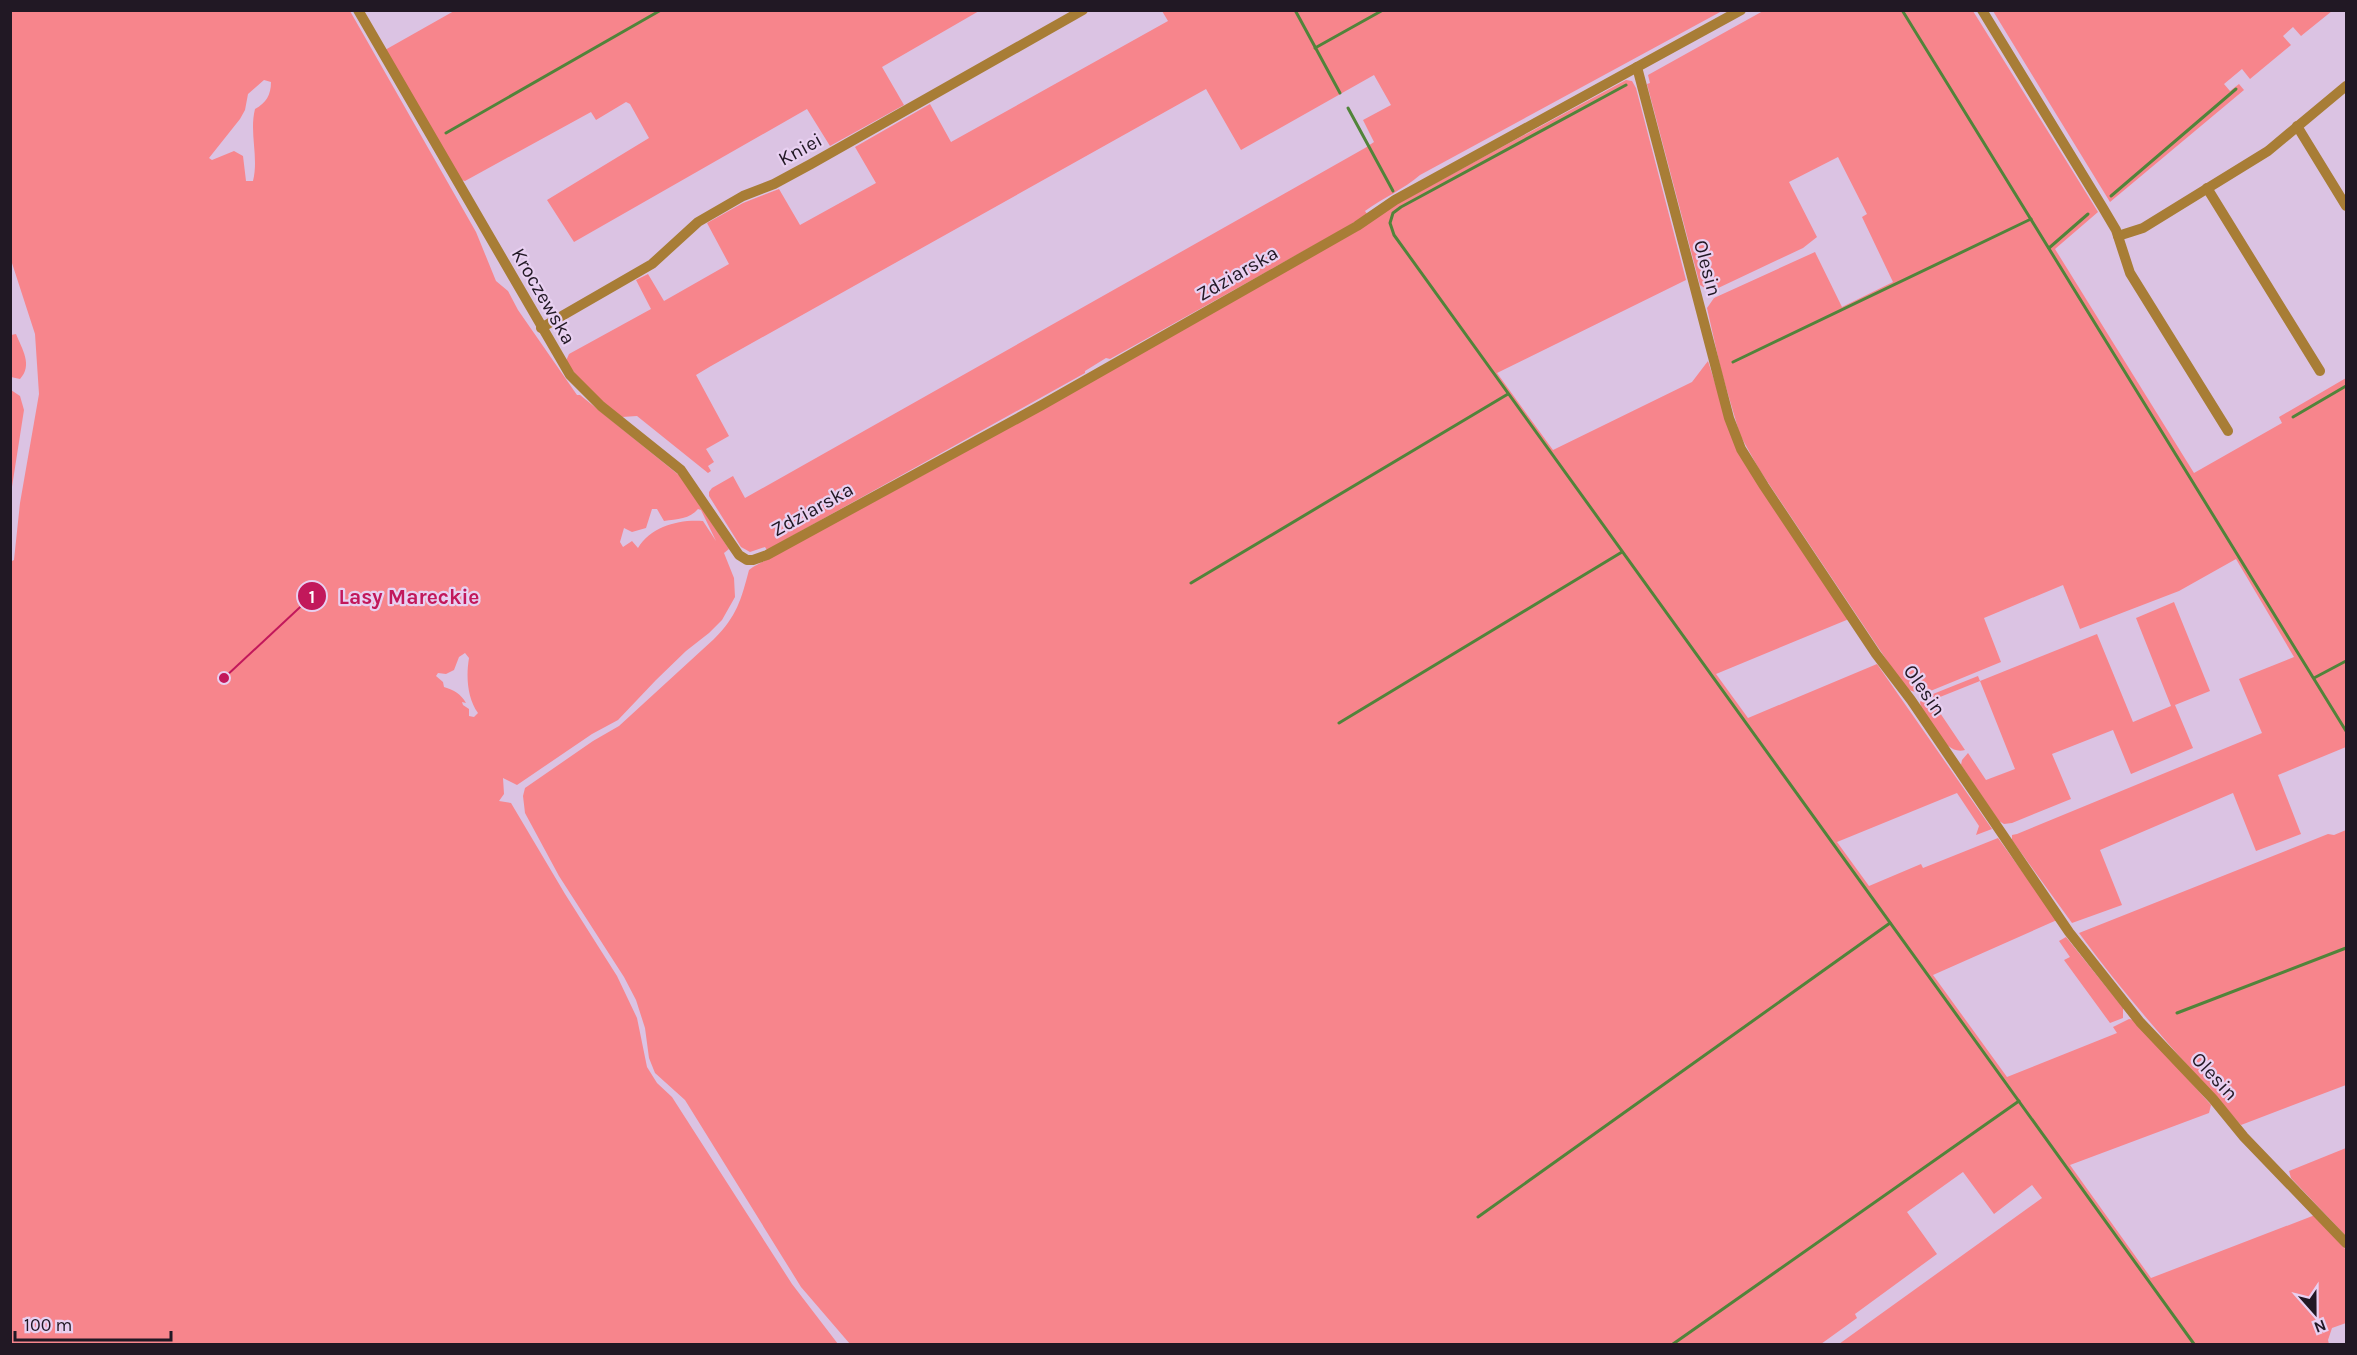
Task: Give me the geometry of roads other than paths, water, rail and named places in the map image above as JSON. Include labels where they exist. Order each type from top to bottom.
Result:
[{"type":"street","name":"Kroczewska","points":[[358,10],[570,375],[584,392],[687,476],[734,550],[747,560]]},
{"type":"street","name":"Kniei","points":[[542,328],[652,264],[698,222],[732,201],[774,184],[811,164],[1083,10]]},
{"type":"street","name":"Zdziarska","points":[[747,560],[759,559],[767,555],[1042,405],[1357,226],[1395,200],[1741,10]]},
{"type":"street","points":[[1982,10],[2103,208],[2118,236],[2130,273],[2228,431]]},
{"type":"street","name":"Olesin","points":[[1637,68],[1729,418],[1742,449],[1764,486],[1876,654],[1911,700],[2069,932],[2140,1022],[2244,1137],[2346,1243]]},
{"type":"street","points":[[2118,236],[2143,228],[2268,151],[2346,86]]},
{"type":"street","points":[[2297,126],[2346,206]]},
{"type":"street","points":[[2207,188],[2320,371]]},
{"type":"waterway","points":[[446,133],[661,10]]},
{"type":"waterway","points":[[1295,10],[1340,93]]},
{"type":"waterway","points":[[1315,48],[1383,10]]},
{"type":"waterway","points":[[1902,10],[2346,731]]},
{"type":"waterway","points":[[1626,85],[1401,207],[1393,213],[1390,223],[1394,235],[2194,1344]]},
{"type":"waterway","points":[[2111,196],[2236,89]]},
{"type":"waterway","points":[[1348,108],[1393,191]]},
{"type":"waterway","points":[[2049,248],[2088,214]]},
{"type":"waterway","points":[[1733,362],[2031,219]]},
{"type":"waterway","points":[[2293,417],[2346,386]]},
{"type":"waterway","points":[[1191,583],[1508,394]]},
{"type":"waterway","points":[[1339,723],[1622,552]]},
{"type":"waterway","points":[[2314,678],[2346,661]]},
{"type":"waterway","points":[[1478,1217],[1890,923]]},
{"type":"waterway","points":[[2177,1013],[2346,948]]},
{"type":"waterway","points":[[1673,1344],[2019,1101]]},
{"type":"place","name":"Lasy Mareckie","points":[[224,678]]}]
